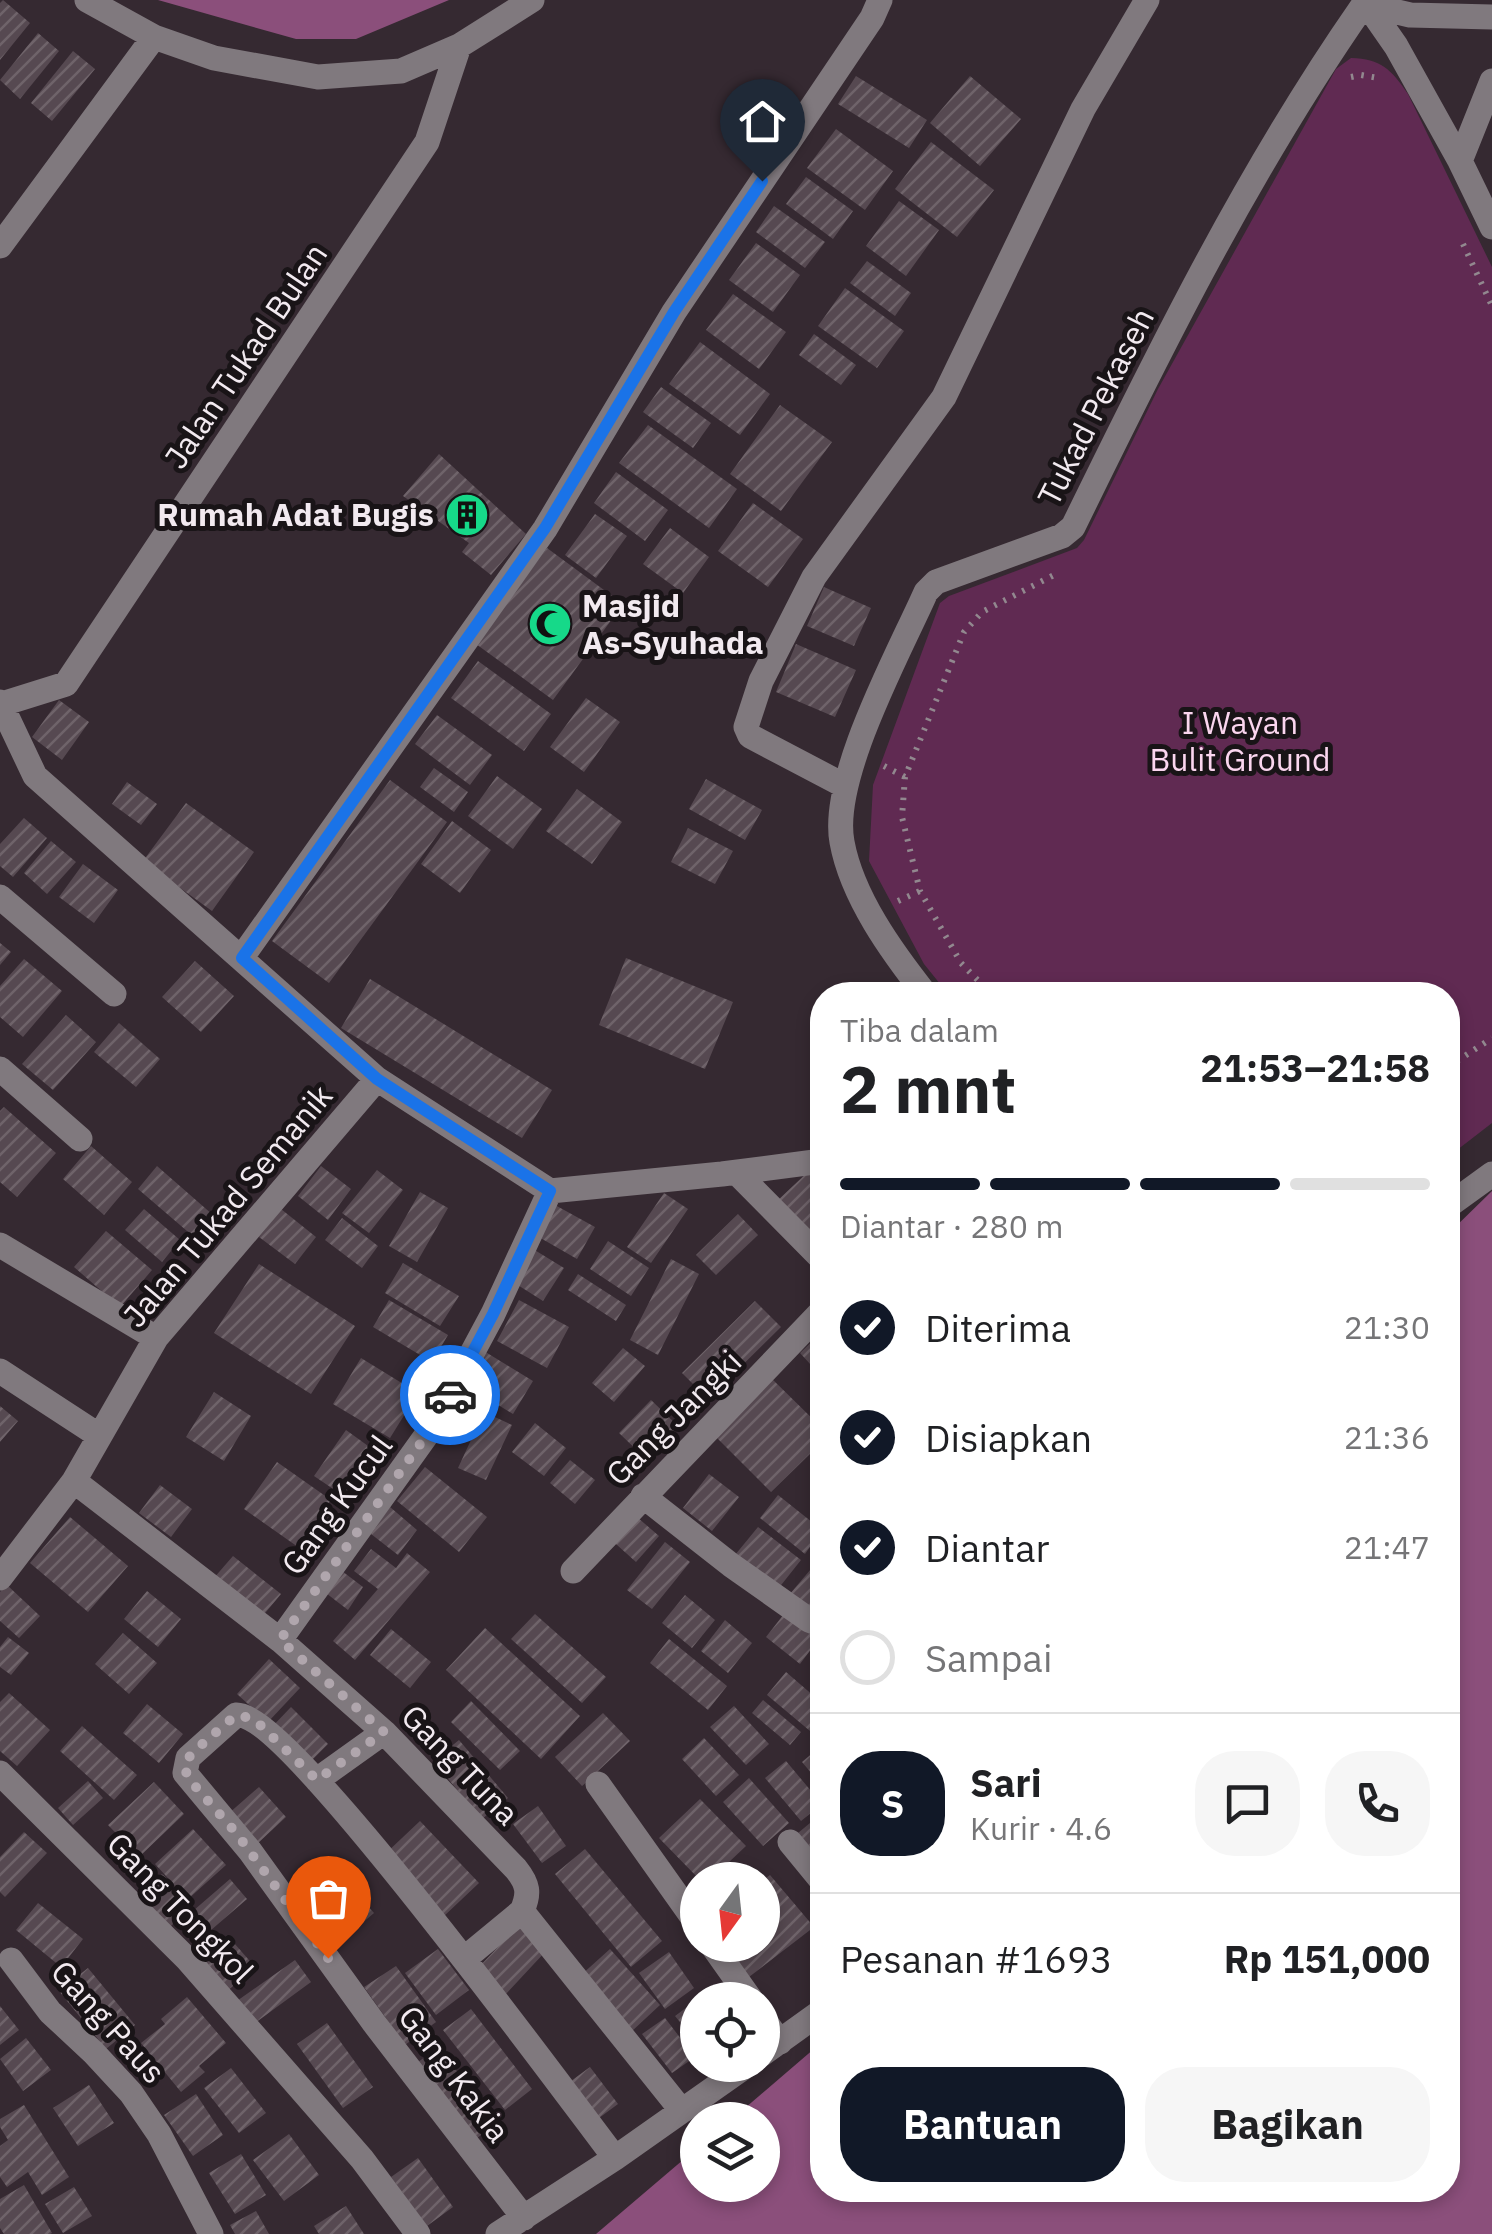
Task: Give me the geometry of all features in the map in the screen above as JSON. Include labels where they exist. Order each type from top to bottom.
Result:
[{"type":"street","points":[[87,0],[154,37],[214,58],[318,78],[401,72],[459,46],[532,0]]},
{"type":"street","points":[[242,958],[545,528],[674,312],[872,18],[880,0]]},
{"type":"street","points":[[845,786],[750,736],[746,727],[762,682],[814,577],[944,397],[1083,109],[1147,0]]},
{"type":"street","points":[[1364,2],[1410,15],[1492,18]]},
{"type":"street","points":[[1364,2],[1396,46],[1492,227]]},
{"type":"street","name":"Tukad Pekaseh","points":[[917,982],[884,934],[853,876],[842,843],[840,818],[845,786],[926,592],[936,582],[1062,536],[1073,528],[1145,380],[1274,144],[1364,2]]},
{"type":"street","points":[[0,246],[154,37]]},
{"type":"street","name":"Jalan Tukad Bulan","points":[[242,958],[35,776],[1,703],[66,684],[427,142],[459,46]]},
{"type":"street","points":[[1460,161],[1492,81]]},
{"type":"street","points":[[0,897],[114,994]]},
{"type":"street","name":"Jalan Tukad Semanik","points":[[242,958],[377,1079],[550,1191]]},
{"type":"street","points":[[0,1069],[80,1139]]},
{"type":"street","name":"Jalan Tukad Semanik","points":[[0,1578],[74,1481],[156,1338],[377,1079]]},
{"type":"street","points":[[550,1191],[810,1163]]},
{"type":"street","points":[[737,1173],[810,1247]]},
{"type":"street","points":[[1460,1197],[1492,1174]]},
{"type":"street","name":"Gang Kucul","points":[[280,1640],[433,1426],[493,1314],[550,1191]]},
{"type":"street","points":[[0,1245],[156,1338]]},
{"type":"street","name":"Gang Jangki","points":[[573,1570],[810,1324]]},
{"type":"street","points":[[0,1370],[98,1435]]},
{"type":"street","name":"Gang Tuna","points":[[74,1481],[280,1640],[384,1732],[516,1869],[527,1884],[528,1898],[522,1911],[680,2108]]},
{"type":"street","points":[[643,1496],[810,1620]]},
{"type":"street","name":"Gang Kakia","points":[[317,1780],[254,1719],[243,1714],[219,1729],[188,1758],[184,1769],[242,1840],[374,2023],[524,2218]]},
{"type":"street","points":[[384,1732],[317,1780],[464,1960],[615,2158]]},
{"type":"street","name":"Gang Tongkol","points":[[0,1773],[188,1960],[362,2159],[418,2234]]},
{"type":"street","points":[[598,1784],[680,1900]]},
{"type":"street","points":[[790,1842],[810,1866]]},
{"type":"street","points":[[464,1960],[522,1911]]},
{"type":"street","name":"Gang Paus","points":[[11,1960],[50,2012],[130,2092],[159,2134],[211,2234]]},
{"type":"street","points":[[780,2041],[810,2020]]},
{"type":"street","points":[[695,2102],[723,2082]]},
{"type":"street","points":[[498,2234],[680,2112]]},
{"type":"path","points":[[1345,79],[1361,74],[1378,78],[1390,92]]},
{"type":"path","points":[[1460,236],[1492,306]]},
{"type":"path","points":[[980,982],[962,963],[920,891],[902,817],[905,776],[964,632],[982,612],[1067,568]]},
{"type":"path","points":[[1460,1059],[1492,1038]]},
{"type":"green space","name":"I Wayan Bulit Ground","points":[[1351,58],[1384,67],[1396,78],[1408,94],[1492,267],[1492,1123],[1460,1148],[1460,982],[939,982],[924,964],[869,861],[873,785],[940,603],[949,596],[1077,548],[1084,540],[1158,389],[1336,69]]},
{"type":"shaded area","points":[[158,0],[449,0],[356,39],[296,39]]},
{"type":"shaded area","points":[[1492,1191],[1492,2234],[596,2234],[680,2162],[680,2202],[780,2202],[780,2102],[752,2102],[780,2082],[810,2052],[810,2202],[1460,2202],[1460,1222]]},
{"type":"building","points":[[3,0],[30,23],[0,60],[0,3]]},
{"type":"building","points":[[38,33],[59,51],[20,99],[0,80]]},
{"type":"building","points":[[73,51],[95,69],[52,121],[31,103]]},
{"type":"building","points":[[856,76],[927,120],[909,148],[838,104]]},
{"type":"building","points":[[970,76],[1021,119],[980,166],[930,123]]},
{"type":"building","points":[[836,129],[893,171],[865,210],[807,168]]},
{"type":"building","points":[[931,142],[994,190],[957,237],[895,189]]},
{"type":"building","points":[[806,177],[853,211],[833,239],[786,204]]},
{"type":"building","points":[[899,201],[939,230],[906,276],[866,246]]},
{"type":"building","points":[[774,206],[825,242],[805,268],[756,232]]},
{"type":"building","points":[[756,243],[800,275],[773,312],[729,280]]},
{"type":"building","points":[[867,261],[911,293],[895,316],[850,283]]},
{"type":"building","points":[[845,288],[904,331],[877,368],[818,326]]},
{"type":"building","points":[[733,294],[786,332],[759,369],[706,330]]},
{"type":"building","points":[[814,334],[856,365],[841,385],[799,355]]},
{"type":"building","points":[[700,342],[770,394],[740,435],[669,384]]},
{"type":"building","points":[[661,387],[711,423],[693,448],[643,412]]},
{"type":"building","points":[[780,405],[832,442],[781,511],[730,474]]},
{"type":"building","points":[[648,425],[737,489],[709,528],[619,463]]},
{"type":"building","name":"Rumah Adat Bugis","points":[[439,454],[526,534],[491,575],[462,552],[469,543],[403,496]]},
{"type":"building","points":[[616,472],[668,510],[645,541],[594,503]]},
{"type":"building","points":[[753,503],[803,539],[768,587],[718,551]]},
{"type":"building","points":[[595,514],[627,536],[596,578],[565,555]]},
{"type":"building","points":[[670,528],[709,557],[683,593],[643,564]]},
{"type":"building","name":"Masjid As-Syuhada","points":[[547,548],[623,604],[553,700],[476,644]]},
{"type":"building","points":[[824,587],[871,608],[854,646],[807,626]]},
{"type":"building","points":[[796,644],[856,670],[835,717],[776,692]]},
{"type":"building","points":[[478,661],[551,714],[524,751],[451,698]]},
{"type":"building","points":[[586,698],[620,722],[584,772],[550,747]]},
{"type":"building","points":[[59,700],[89,722],[62,760],[32,737]]},
{"type":"building","points":[[437,715],[492,755],[470,785],[415,744]]},
{"type":"building","points":[[434,768],[468,792],[454,812],[420,787]]},
{"type":"building","points":[[497,776],[542,809],[513,849],[468,816]]},
{"type":"building","points":[[706,779],[762,810],[745,840],[689,809]]},
{"type":"building","points":[[390,780],[447,822],[329,983],[272,941]]},
{"type":"building","points":[[127,782],[157,804],[141,825],[112,804]]},
{"type":"building","points":[[577,789],[622,822],[592,864],[546,831]]},
{"type":"building","points":[[186,803],[254,852],[212,911],[143,861]]},
{"type":"building","points":[[24,818],[47,838],[13,877],[0,866],[0,844]]},
{"type":"building","points":[[452,821],[491,850],[460,893],[421,864]]},
{"type":"building","points":[[688,828],[733,851],[715,884],[671,862]]},
{"type":"building","points":[[51,841],[76,862],[47,894],[24,873]]},
{"type":"building","points":[[83,864],[118,890],[94,923],[59,897]]},
{"type":"building","points":[[0,943],[11,952],[0,965]]},
{"type":"building","points":[[626,958],[733,1002],[705,1069],[599,1025]]},
{"type":"building","points":[[24,959],[62,991],[23,1037],[0,1017],[0,986]]},
{"type":"building","points":[[195,961],[234,996],[201,1032],[162,997]]},
{"type":"building","points":[[370,979],[552,1090],[522,1138],[341,1028]]},
{"type":"building","points":[[66,1015],[96,1042],[53,1090],[22,1064]]},
{"type":"building","points":[[119,1023],[160,1059],[136,1087],[94,1052]]},
{"type":"building","points":[[4,1107],[56,1153],[17,1197],[0,1182],[0,1111]]},
{"type":"building","points":[[91,1146],[132,1182],[104,1215],[63,1179]]},
{"type":"building","points":[[157,1166],[213,1215],[194,1237],[138,1189]]},
{"type":"building","points":[[321,1166],[351,1189],[328,1220],[298,1196]]},
{"type":"building","points":[[377,1170],[403,1190],[369,1233],[342,1213]]},
{"type":"building","points":[[810,1170],[807,1232],[777,1201]]},
{"type":"building","points":[[420,1192],[448,1208],[417,1262],[389,1246]]},
{"type":"building","points":[[664,1193],[688,1209],[651,1263],[627,1247]]},
{"type":"building","points":[[555,1205],[595,1227],[577,1259],[537,1236]]},
{"type":"building","points":[[144,1209],[180,1240],[162,1262],[125,1230]]},
{"type":"building","points":[[281,1209],[316,1237],[295,1264],[259,1237]]},
{"type":"building","points":[[738,1214],[758,1235],[716,1275],[696,1255]]},
{"type":"building","points":[[342,1218],[378,1246],[362,1268],[325,1240]]},
{"type":"building","points":[[106,1231],[152,1270],[120,1307],[74,1267]]},
{"type":"building","points":[[608,1241],[649,1268],[631,1296],[590,1269]]},
{"type":"building","points":[[533,1249],[564,1268],[543,1301],[513,1282]]},
{"type":"building","points":[[671,1259],[699,1274],[658,1355],[630,1340]]},
{"type":"building","points":[[403,1263],[459,1296],[440,1326],[385,1293]]},
{"type":"building","points":[[259,1264],[355,1326],[311,1394],[214,1333]]},
{"type":"building","points":[[578,1274],[626,1305],[616,1321],[568,1290]]},
{"type":"building","points":[[389,1300],[448,1335],[432,1362],[373,1327]]},
{"type":"building","points":[[519,1300],[569,1327],[547,1368],[497,1341]]},
{"type":"building","points":[[755,1301],[781,1327],[708,1399],[682,1373]]},
{"type":"building","points":[[810,1343],[810,1364],[800,1353]]},
{"type":"building","points":[[479,1348],[533,1381],[513,1414],[459,1381]]},
{"type":"building","points":[[623,1348],[645,1366],[614,1402],[592,1383]]},
{"type":"building","points":[[361,1358],[418,1393],[390,1438],[333,1404]]},
{"type":"building","points":[[769,1376],[810,1416],[810,1454],[771,1492],[712,1433]]},
{"type":"building","points":[[214,1392],[251,1416],[224,1461],[186,1437]]},
{"type":"building","points":[[651,1400],[679,1427],[647,1460],[619,1433]]},
{"type":"building","points":[[0,1406],[18,1421],[0,1442]]},
{"type":"building","points":[[484,1412],[512,1425],[486,1480],[458,1468]]},
{"type":"building","points":[[535,1423],[566,1448],[544,1476],[512,1452]]},
{"type":"building","points":[[346,1430],[382,1456],[351,1501],[314,1476]]},
{"type":"building","points":[[570,1460],[595,1480],[575,1504],[550,1483]]},
{"type":"building","points":[[277,1462],[331,1500],[298,1547],[244,1509]]},
{"type":"building","points":[[425,1467],[487,1517],[459,1552],[397,1501]]},
{"type":"building","points":[[709,1474],[739,1497],[712,1531],[683,1508]]},
{"type":"building","points":[[160,1485],[192,1509],[171,1537],[139,1513]]},
{"type":"building","points":[[778,1495],[810,1520],[810,1547],[805,1554],[760,1518]]},
{"type":"building","points":[[390,1507],[417,1530],[398,1555],[371,1534]]},
{"type":"building","points":[[630,1511],[659,1536],[636,1562],[607,1536]]},
{"type":"building","points":[[70,1517],[128,1566],[88,1612],[30,1563]]},
{"type":"building","points":[[758,1527],[801,1560],[778,1589],[735,1555]]},
{"type":"building","points":[[665,1542],[690,1562],[652,1609],[627,1590]]},
{"type":"building","points":[[371,1549],[396,1568],[407,1553],[430,1572],[355,1660],[333,1641],[378,1589],[354,1571]]},
{"type":"building","points":[[233,1556],[281,1594],[261,1618],[213,1579]]},
{"type":"building","points":[[338,1568],[363,1587],[348,1610],[322,1590]]},
{"type":"building","points":[[810,1570],[810,1608],[789,1595]]},
{"type":"building","points":[[7,1585],[40,1616],[19,1638],[0,1621],[0,1592]]},
{"type":"building","points":[[147,1591],[181,1619],[158,1647],[124,1619]]},
{"type":"building","points":[[685,1595],[715,1620],[692,1648],[662,1623]]},
{"type":"building","points":[[535,1614],[606,1677],[582,1703],[511,1639]]},
{"type":"building","points":[[784,1614],[810,1634],[810,1651],[800,1664],[766,1637]]},
{"type":"building","points":[[725,1620],[752,1643],[728,1673],[701,1651]]},
{"type":"building","points":[[485,1628],[580,1716],[541,1759],[446,1670]]},
{"type":"building","points":[[391,1629],[431,1662],[410,1688],[370,1655]]},
{"type":"building","points":[[123,1633],[157,1663],[129,1694],[95,1664]]},
{"type":"building","points":[[8,1637],[29,1653],[11,1675],[0,1667],[0,1647]]},
{"type":"building","points":[[669,1639],[727,1686],[708,1710],[650,1663]]},
{"type":"building","points":[[269,1659],[300,1688],[268,1722],[237,1694]]},
{"type":"building","points":[[786,1672],[810,1693],[810,1731],[767,1695]]},
{"type":"building","points":[[9,1693],[50,1730],[17,1766],[0,1751],[0,1702]]},
{"type":"building","points":[[763,1700],[801,1732],[790,1745],[752,1713]]},
{"type":"building","points":[[471,1701],[520,1751],[500,1770],[451,1722]]},
{"type":"building","points":[[147,1704],[183,1734],[159,1763],[123,1733]]},
{"type":"building","points":[[734,1706],[769,1744],[746,1765],[710,1727]]},
{"type":"building","points":[[291,1707],[328,1744],[306,1766],[270,1729]]},
{"type":"building","points":[[603,1713],[630,1741],[582,1786],[555,1757]]},
{"type":"building","points":[[82,1726],[137,1775],[114,1800],[60,1751]]},
{"type":"building","points":[[704,1738],[739,1775],[716,1796],[682,1759]]},
{"type":"building","points":[[459,1740],[508,1798],[482,1819],[433,1761]]},
{"type":"building","points":[[810,1755],[810,1772],[802,1762]]},
{"type":"building","points":[[786,1761],[810,1790],[810,1814],[801,1821],[765,1778]]},
{"type":"building","points":[[749,1778],[789,1823],[763,1846],[723,1802]]},
{"type":"building","points":[[88,1781],[103,1798],[73,1825],[58,1808]]},
{"type":"building","points":[[154,1782],[184,1814],[139,1857],[108,1825]]},
{"type":"building","points":[[259,1787],[286,1817],[257,1844],[228,1814]]},
{"type":"building","points":[[700,1799],[746,1846],[729,1862],[682,1862],[659,1838]]},
{"type":"building","points":[[538,1806],[566,1846],[542,1863],[513,1824]]},
{"type":"building","points":[[420,1821],[479,1883],[443,1917],[384,1855]]},
{"type":"building","points":[[810,1823],[810,1848],[798,1833]]},
{"type":"building","points":[[193,1829],[226,1865],[187,1900],[192,1905],[164,1933],[133,1902],[162,1874],[177,1888],[155,1864]]},
{"type":"building","points":[[24,1832],[47,1853],[5,1897],[0,1892],[0,1857]]},
{"type":"building","points":[[585,1849],[662,1941],[631,1967],[555,1874]]},
{"type":"building","points":[[332,1865],[374,1913],[340,1942],[298,1895]]},
{"type":"building","points":[[230,1879],[247,1899],[203,1937],[186,1917]]},
{"type":"building","points":[[780,1887],[810,1922],[810,1930],[780,1953]]},
{"type":"building","points":[[38,1903],[83,1939],[61,1967],[16,1930]]},
{"type":"building","points":[[519,1925],[546,1951],[505,1995],[477,1969]]},
{"type":"building","points":[[227,1935],[255,1967],[226,1992],[197,1961]]},
{"type":"building","points":[[438,1949],[469,1990],[436,2015],[405,1973]]},
{"type":"building","points":[[610,1949],[660,2005],[631,2032],[580,1976]]},
{"type":"building","points":[[669,1952],[690,1982],[680,1982],[680,1998],[665,2009],[639,1973]]},
{"type":"building","points":[[295,1960],[311,1982],[251,2026],[234,2003]]},
{"type":"building","points":[[738,1962],[768,1962],[749,1977]]},
{"type":"building","points":[[396,1966],[436,2022],[405,2045],[364,1987]]},
{"type":"building","points":[[88,1968],[135,2025],[106,2049],[59,1991]]},
{"type":"building","points":[[187,1997],[226,2043],[199,2066],[205,2072],[181,2092],[141,2043],[165,2024],[161,2019]]},
{"type":"building","points":[[0,2006],[19,2030],[0,2045]]},
{"type":"building","points":[[471,2009],[532,2089],[505,2110],[443,2030]]},
{"type":"building","points":[[665,2018],[680,2038],[680,2067],[672,2073],[642,2034]]},
{"type":"building","points":[[327,2023],[373,2087],[343,2108],[297,2044]]},
{"type":"building","points":[[26,2038],[51,2070],[23,2091],[0,2059]]},
{"type":"building","points":[[439,2047],[496,2124],[469,2144],[411,2067]]},
{"type":"building","points":[[590,2067],[618,2104],[599,2118],[571,2081]]},
{"type":"building","points":[[231,2068],[266,2113],[239,2133],[204,2088]]},
{"type":"building","points":[[89,2085],[114,2123],[78,2146],[53,2108]]},
{"type":"building","points":[[196,2094],[223,2135],[193,2156],[164,2115]]},
{"type":"building","points":[[24,2105],[69,2177],[42,2195],[28,2172],[7,2187],[0,2177],[0,2146],[8,2140],[0,2119]]},
{"type":"building","points":[[289,2134],[319,2175],[284,2201],[253,2160]]},
{"type":"building","points":[[241,2154],[266,2195],[235,2214],[209,2173]]},
{"type":"building","points":[[418,2158],[453,2207],[427,2226],[391,2177]]},
{"type":"building","points":[[24,2185],[52,2233],[4,2234],[0,2228],[0,2199]]},
{"type":"building","points":[[74,2187],[92,2216],[63,2233],[45,2204]]},
{"type":"building","points":[[346,2206],[364,2234],[319,2234],[314,2226]]},
{"type":"building","points":[[256,2211],[269,2234],[235,2234],[230,2225]]},
{"type":"way so far","points":[[328,1958],[237,1834],[188,1778],[184,1765],[192,1753],[236,1715],[254,1719],[317,1780],[384,1732],[280,1640],[433,1426],[450,1395]]},
{"type":"place","name":"Rumah Adat Bugis","points":[[467,515]]},
{"type":"place","name":"Masjid As-Syuhada","points":[[550,624]]},
{"type":"route","points":[[450,1395],[550,1191],[377,1079],[242,958],[545,528],[674,312],[762,181]]}]
